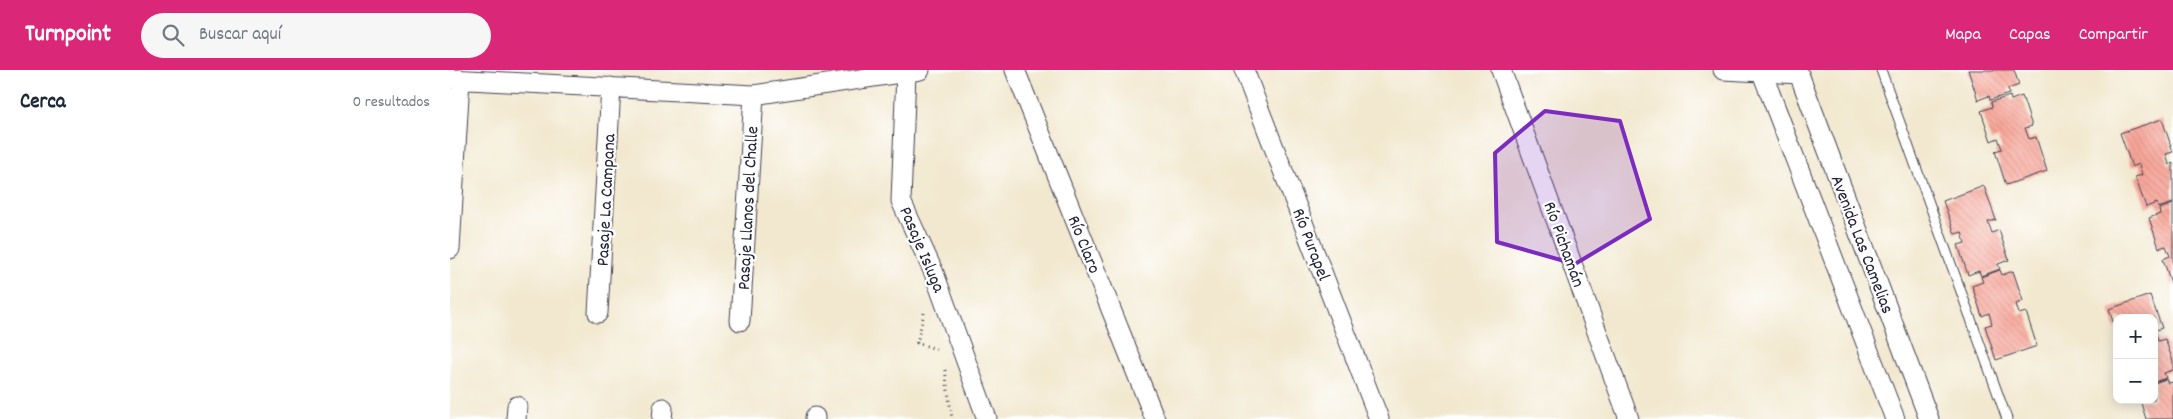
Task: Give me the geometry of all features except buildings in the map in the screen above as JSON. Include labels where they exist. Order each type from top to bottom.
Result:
[{"type":"street","name":"Río Claro","points":[[1015,70],[1155,419]]},
{"type":"street","name":"Río Purapel","points":[[1244,70],[1379,419]]},
{"type":"street","name":"Río Pichamán","points":[[1501,70],[1629,419]]},
{"type":"street","points":[[1722,70],[1797,72]]},
{"type":"street","points":[[450,249],[455,79],[754,95],[913,71]]},
{"type":"street","name":"Pasaje Isluga","points":[[913,71],[902,201],[934,273],[986,419]]},
{"type":"street","name":"Avenida Las Camelias","points":[[1762,71],[1895,419]]},
{"type":"street","name":"Avenida Las Camelias","points":[[1797,72],[1929,419]]},
{"type":"street","name":"Pasaje La Campana","points":[[598,313],[611,87]]},
{"type":"street","name":"Pasaje Llanos del Challe","points":[[740,321],[754,95]]},
{"type":"lane","points":[[1881,70],[2007,419]]},
{"type":"highlighted area","points":[[1545,111],[1620,121],[1650,219],[1575,264],[1497,242],[1495,153]]}]
